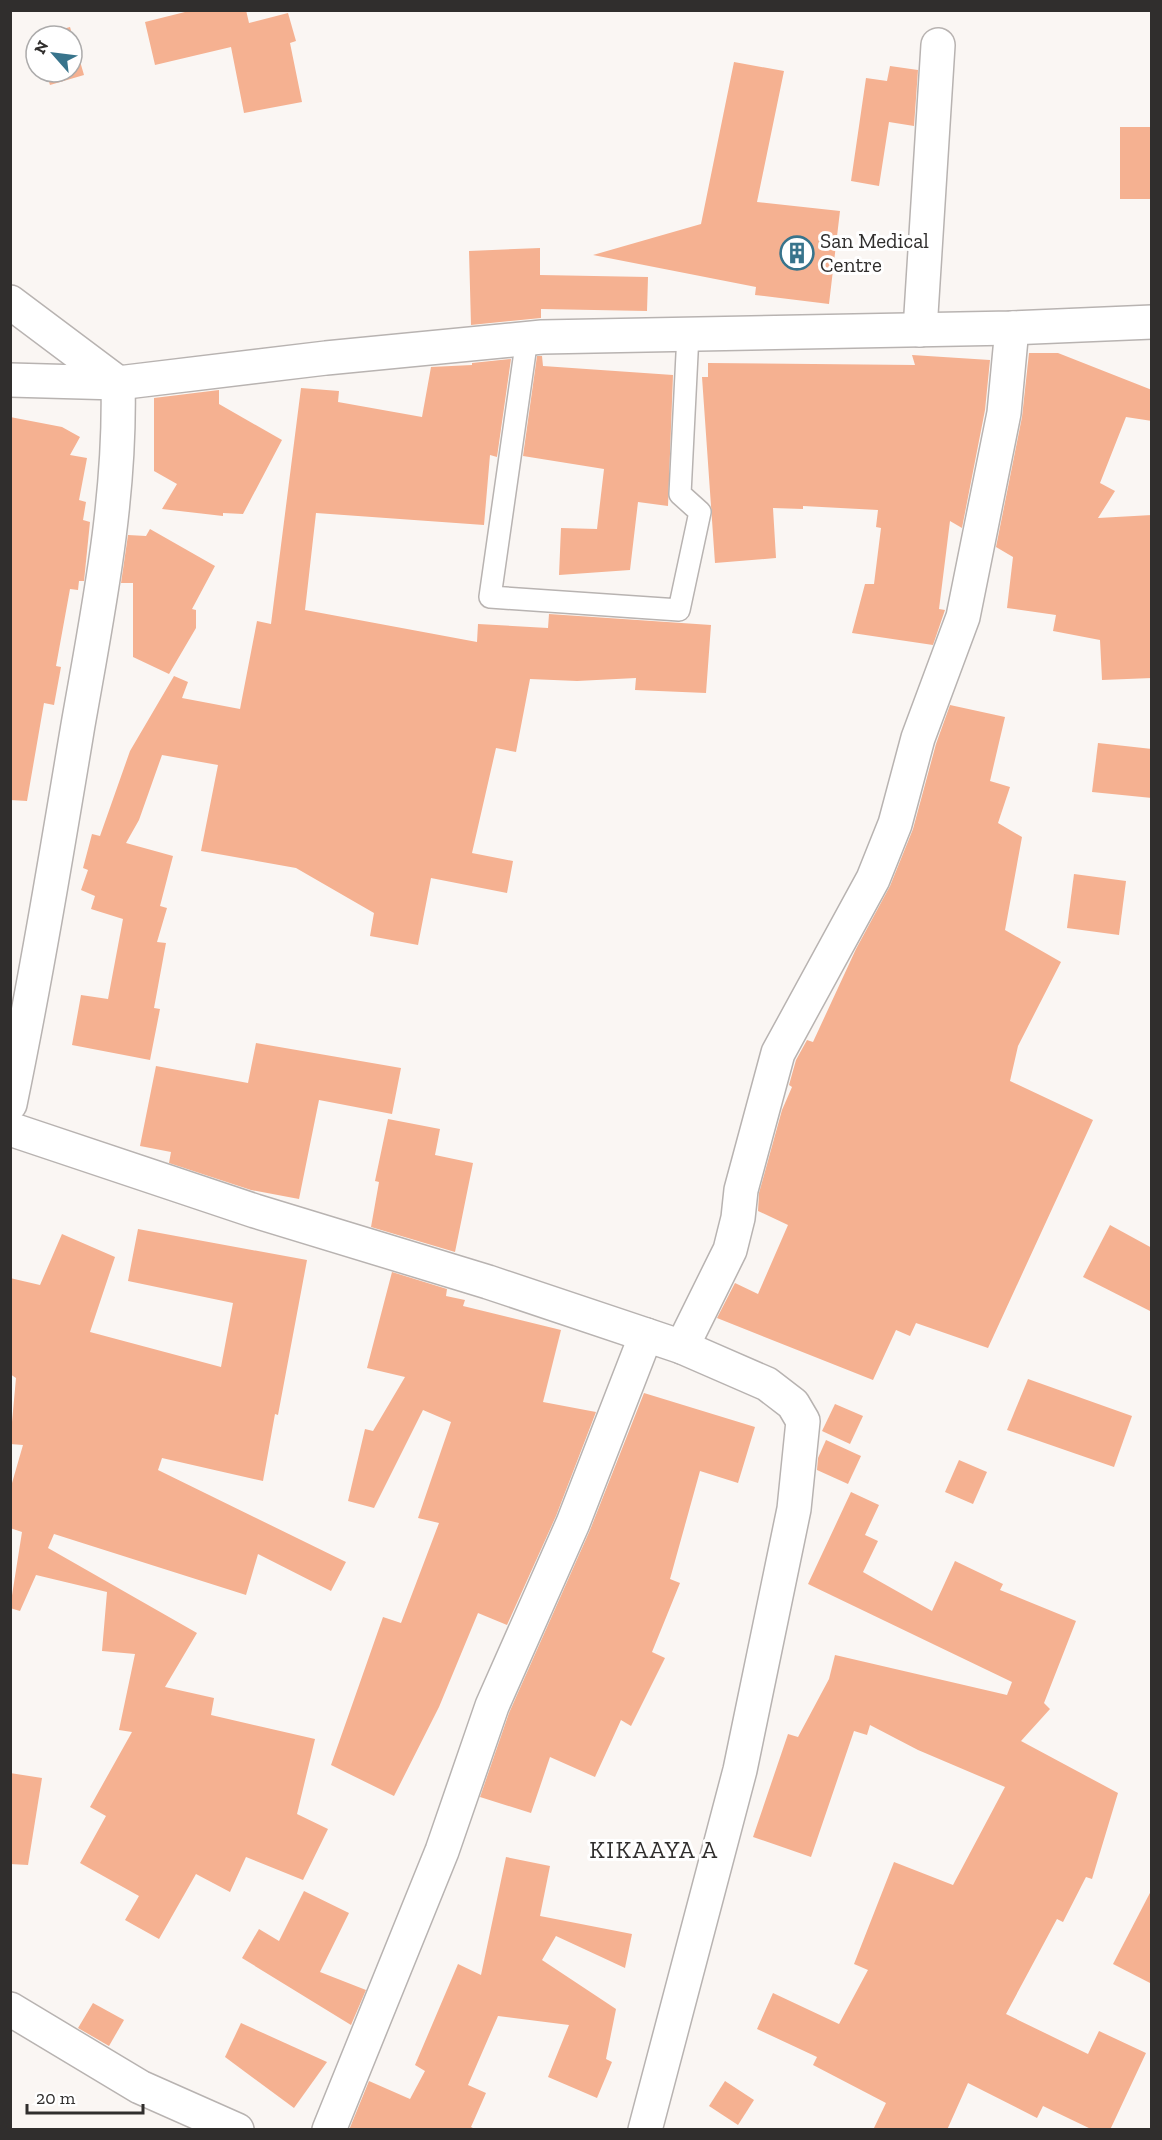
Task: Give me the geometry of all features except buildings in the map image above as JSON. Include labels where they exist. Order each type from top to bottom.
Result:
[{"type":"street","points":[[920,330],[938,45]]},
{"type":"street","points":[[10,302],[118,383]]},
{"type":"street","points":[[10,380],[118,383],[326,358],[526,338],[1012,328],[1152,322]]},
{"type":"street","points":[[682,1347],[730,1250],[738,1218],[741,1190],[778,1053],[873,879],[895,824],[918,738],[963,617],[1004,413],[1012,328]]},
{"type":"street","points":[[10,1104],[30,1010],[108,550],[120,442],[118,383]]},
{"type":"street","points":[[10,1129],[255,1211],[488,1282],[682,1347],[767,1384],[793,1404],[803,1421],[794,1509],[740,1770],[645,2130]]},
{"type":"street","points":[[329,2130],[442,1851],[492,1706],[577,1513],[646,1335]]},
{"type":"street","points":[[10,2009],[140,2087],[237,2130]]},
{"type":"lane","points":[[526,338],[490,597],[679,610],[700,512],[680,494],[688,334]]},
{"type":"place","name":"San Medical Centre","points":[[797,253]]},
{"type":"district","name":"KIKAAYA A","points":[[654,1850]]}]
